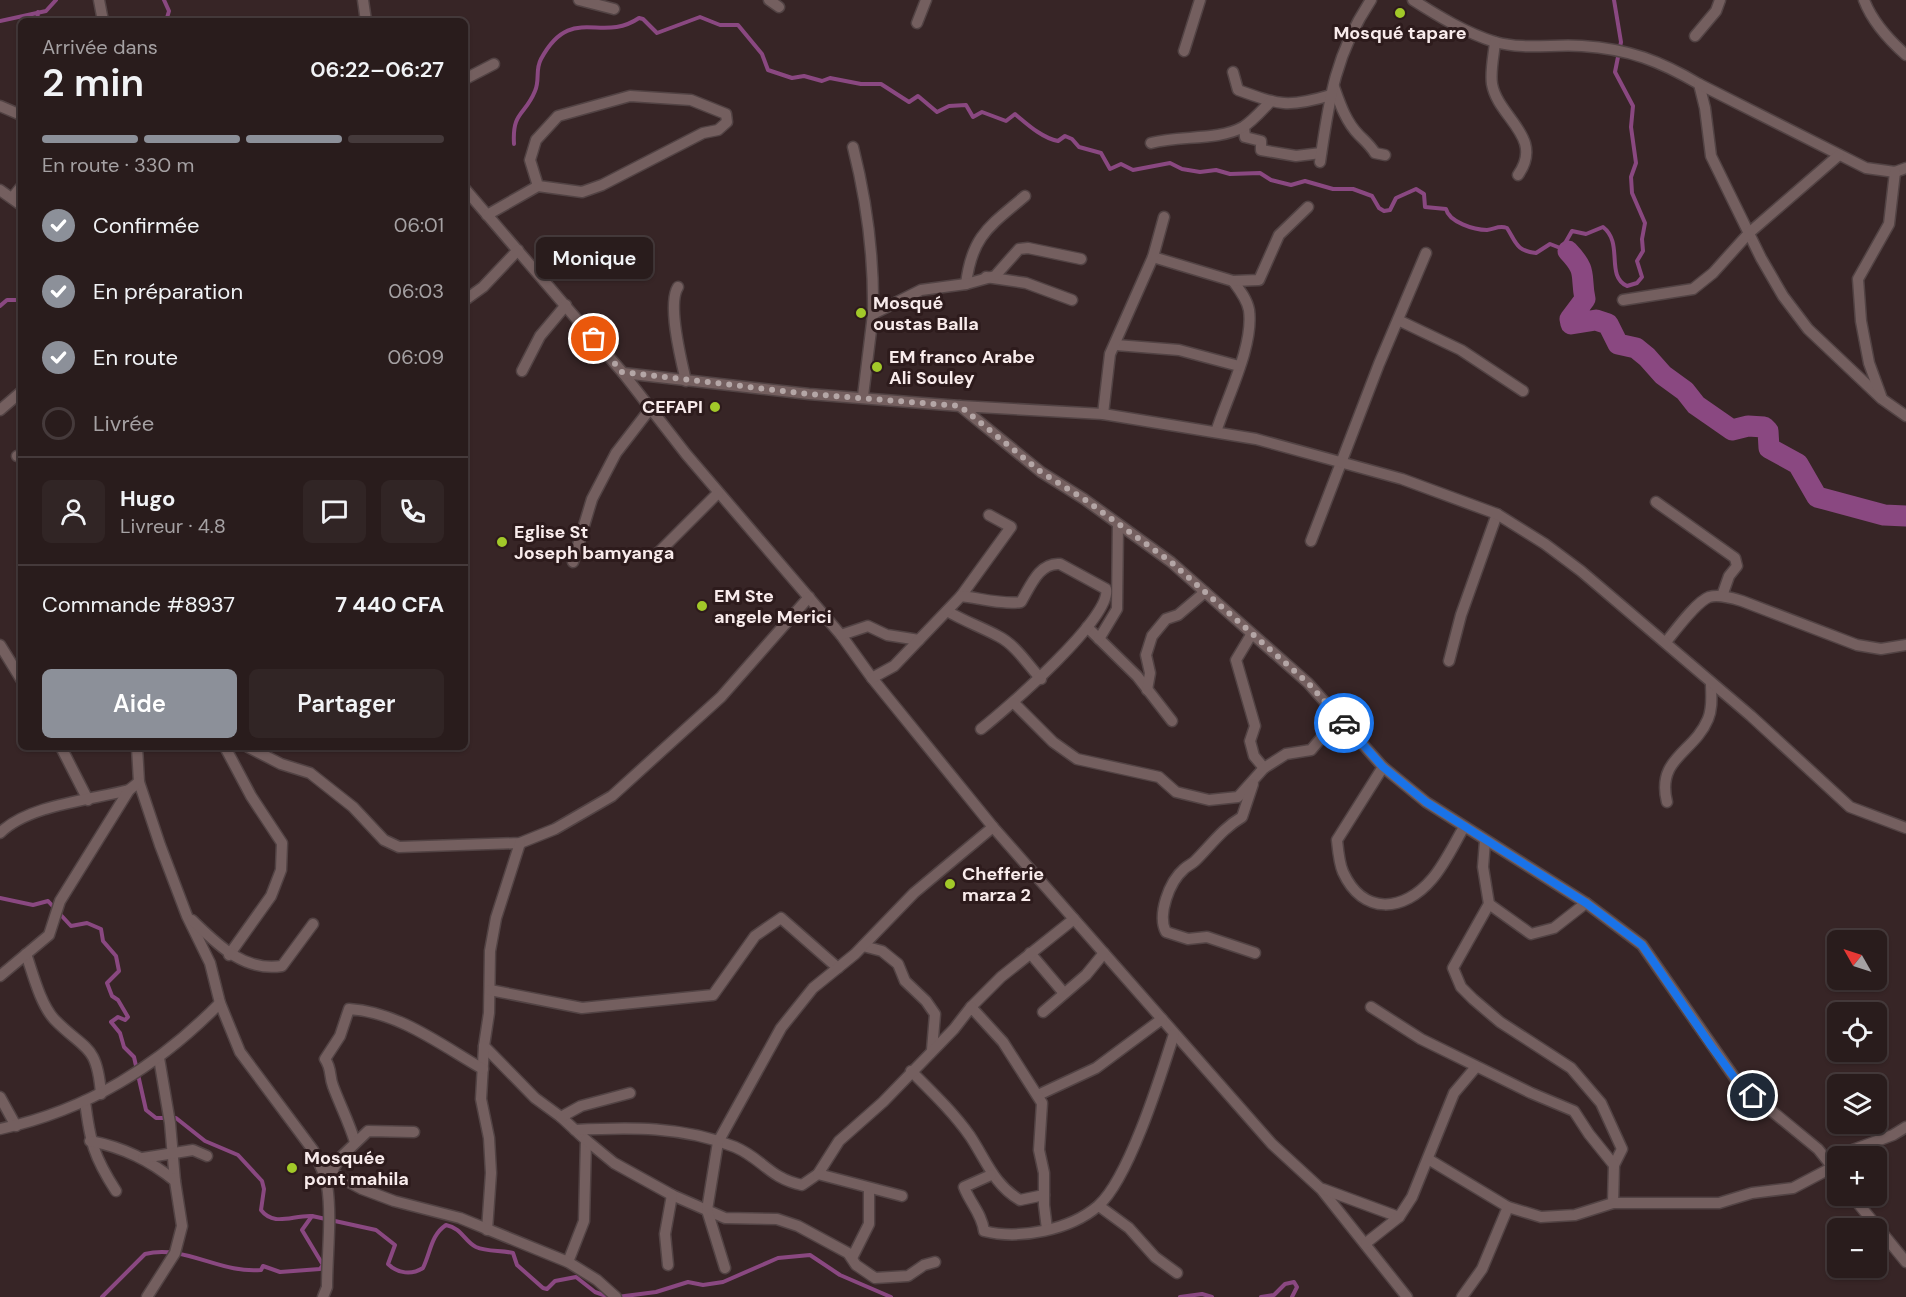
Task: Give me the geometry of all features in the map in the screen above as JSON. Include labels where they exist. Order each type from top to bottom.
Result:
[{"type":"street","points":[[99,0],[102,18]]},
{"type":"street","points":[[363,0],[366,18]]},
{"type":"street","points":[[579,0],[614,9]]},
{"type":"street","points":[[769,0],[778,7]]},
{"type":"street","points":[[917,23],[926,0]]},
{"type":"street","points":[[1184,51],[1200,0]]},
{"type":"street","points":[[1244,127],[1245,137],[1261,141],[1261,150],[1320,158],[1332,91],[1346,41],[1371,0]]},
{"type":"street","points":[[1413,0],[1445,20],[1495,42],[1526,47],[1581,46],[1607,49],[1628,52],[1662,63],[1866,168],[1895,172],[1906,168]]},
{"type":"street","points":[[1695,36],[1716,11],[1720,0]]},
{"type":"street","points":[[1864,0],[1868,12],[1906,55]]},
{"type":"street","points":[[1495,42],[1492,84],[1528,147],[1528,161],[1518,175]]},
{"type":"street","points":[[468,77],[494,64]]},
{"type":"street","points":[[1233,72],[1238,90],[1271,101],[1299,104],[1332,91]]},
{"type":"street","points":[[1700,84],[1706,108],[1711,156],[1783,296],[1808,329],[1882,399],[1906,417]]},
{"type":"street","points":[[1332,91],[1342,111],[1359,135],[1375,153],[1386,155]]},
{"type":"street","points":[[487,214],[538,186],[582,192],[602,185],[703,133],[718,130],[727,122],[726,114],[691,100],[630,96],[558,116],[536,140],[530,160],[538,186]]},
{"type":"street","points":[[1151,143],[1192,135],[1216,135],[1244,127],[1271,101]]},
{"type":"street","points":[[0,106],[18,114]]},
{"type":"street","points":[[853,147],[867,200],[873,279],[873,314],[863,396]]},
{"type":"street","points":[[1623,300],[1693,289],[1713,273],[1749,232],[1839,155]]},
{"type":"street","points":[[1882,399],[1869,363],[1861,321],[1858,279],[1889,224],[1895,172]]},
{"type":"street","points":[[0,190],[17,201]]},
{"type":"street","points":[[468,192],[622,372],[718,493],[841,635],[872,678],[993,827],[1272,1144],[1321,1189],[1407,1297]]},
{"type":"street","points":[[966,284],[969,259],[975,245],[986,230],[1025,196]]},
{"type":"street","points":[[1153,257],[1233,281],[1259,280],[1279,235],[1308,207]]},
{"type":"street","points":[[1103,414],[1107,367],[1153,257],[1164,217]]},
{"type":"street","points":[[873,314],[921,290],[966,284],[984,277],[995,276],[1019,249],[1028,248],[1081,259]]},
{"type":"street","points":[[468,298],[483,287],[518,250]]},
{"type":"street","points":[[1311,542],[1426,253]]},
{"type":"street","points":[[984,277],[998,281],[1026,283],[1072,300]]},
{"type":"street","points":[[1216,432],[1239,366],[1249,328],[1248,308],[1233,281]]},
{"type":"street","points":[[678,287],[675,291],[675,314],[686,381]]},
{"type":"street","points":[[522,371],[540,336],[566,305]]},
{"type":"street","points":[[1398,320],[1461,350],[1523,391]]},
{"type":"street","points":[[1116,345],[1179,350],[1239,366]]},
{"type":"street","points":[[622,372],[686,381],[960,406],[1103,414],[1289,446],[1464,500],[1497,514],[1545,544],[1581,571],[1666,642],[1850,807],[1906,828]]},
{"type":"street","points":[[0,410],[18,395]]},
{"type":"street","points":[[960,406],[1041,472],[1171,562],[1308,683],[1383,767],[1426,802],[1586,903],[1642,945],[1739,1084],[1827,1162]]},
{"type":"street","points":[[573,562],[592,499],[616,453],[650,409]]},
{"type":"street","points":[[659,552],[718,493]]},
{"type":"street","points":[[1656,502],[1735,558],[1737,566],[1729,576],[1722,596]]},
{"type":"street","points":[[1449,661],[1461,615],[1497,514]]},
{"type":"street","points":[[872,678],[894,666],[961,596],[1011,527],[989,516]]},
{"type":"street","points":[[1099,639],[1117,609],[1118,524]]},
{"type":"street","points":[[961,596],[998,600],[1011,604],[1022,602],[1043,569],[1053,564],[1060,564],[1103,586],[1107,591],[1087,627],[1041,679],[981,729]]},
{"type":"street","points":[[1147,690],[1150,673],[1146,655],[1152,636],[1166,620],[1178,615],[1205,592]]},
{"type":"street","points":[[1666,642],[1700,603],[1709,597],[1722,596],[1742,601],[1857,645],[1881,649],[1906,645]]},
{"type":"street","points":[[254,750],[281,764],[310,773],[353,807],[384,840],[399,846],[520,843],[555,829],[612,796],[721,697],[809,597]]},
{"type":"street","points":[[947,611],[971,625],[999,636],[1013,647],[1041,679]]},
{"type":"street","points":[[841,635],[868,626],[887,635],[918,640]]},
{"type":"street","points":[[1087,627],[1137,676],[1172,721]]},
{"type":"street","points":[[1251,635],[1236,660],[1255,726],[1250,741],[1254,756],[1264,768]]},
{"type":"street","points":[[0,645],[18,674]]},
{"type":"street","points":[[1667,802],[1664,789],[1666,774],[1707,722],[1712,709],[1711,683]]},
{"type":"street","points":[[1014,703],[1053,742],[1077,759],[1160,777],[1176,792],[1209,800],[1238,797],[1253,783],[1264,768],[1286,754],[1311,750],[1339,717]]},
{"type":"street","points":[[63,750],[88,800]]},
{"type":"street","points":[[137,750],[139,782],[187,916],[210,963],[220,1003],[240,1052],[326,1170],[327,1287],[323,1297]]},
{"type":"street","points":[[227,750],[251,796],[282,843],[281,870],[271,896],[229,955]]},
{"type":"street","points":[[1383,767],[1337,840],[1341,869],[1348,882],[1368,902],[1391,906],[1417,894],[1438,872],[1464,827]]},
{"type":"street","points":[[0,976],[49,935],[57,906],[129,790],[139,782]]},
{"type":"street","points":[[1253,783],[1242,817],[1229,825],[1193,863],[1182,870],[1170,889],[1163,913],[1163,926],[1166,932],[1188,939],[1207,937],[1255,952]]},
{"type":"street","points":[[0,833],[10,824],[32,812],[129,790]]},
{"type":"street","points":[[725,1268],[707,1210],[718,1142],[781,1029],[813,988],[863,946],[914,893],[993,827]]},
{"type":"street","points":[[1485,841],[1483,867],[1489,904],[1453,968],[1461,987],[1500,1022],[1571,1068],[1601,1103],[1622,1149],[1614,1165],[1613,1203]]},
{"type":"street","points":[[487,1230],[491,1173],[489,1138],[481,1099],[490,990],[490,951],[496,918],[520,843]]},
{"type":"street","points":[[1489,904],[1531,934],[1554,928],[1586,903]]},
{"type":"street","points":[[187,916],[229,955],[267,968],[282,966],[313,924]]},
{"type":"street","points":[[490,990],[582,1008],[713,995],[755,936],[781,918],[838,968]]},
{"type":"street","points":[[575,1130],[628,1127],[692,1134],[750,1155],[782,1181],[802,1185],[818,1174],[839,1141],[883,1102],[954,1029],[971,1007],[1030,953],[1074,919]]},
{"type":"street","points":[[863,946],[882,951],[897,964],[905,981],[926,1001],[935,1014],[932,1050]]},
{"type":"street","points":[[1030,953],[1063,992]]},
{"type":"street","points":[[1043,1012],[1063,992],[1086,975],[1104,953]]},
{"type":"street","points":[[26,954],[44,1000],[54,1018],[95,1055],[99,1069],[101,1094]]},
{"type":"street","points":[[0,1129],[101,1094],[140,1071],[186,1038],[220,1003]]},
{"type":"street","points":[[971,1007],[1003,1042],[1038,1095],[1043,1111],[1039,1130],[1039,1150],[1044,1173],[1047,1229]]},
{"type":"street","points":[[1371,1007],[1421,1039],[1476,1067],[1574,1111],[1588,1134],[1614,1165]]},
{"type":"street","points":[[355,1142],[348,1118],[332,1083],[332,1069],[325,1059],[340,1036],[349,1009],[373,1010],[408,1025],[483,1069]]},
{"type":"street","points":[[1038,1095],[1096,1068],[1162,1019]]},
{"type":"street","points":[[992,1175],[964,1187],[970,1202],[982,1218],[984,1231],[1002,1236],[1047,1229],[1072,1221],[1099,1206],[1126,1164],[1174,1034]]},
{"type":"street","points":[[484,1046],[535,1098],[561,1117],[614,1163],[672,1195],[725,1218],[777,1219],[830,1242],[848,1253],[856,1264],[875,1278],[908,1275],[924,1265],[935,1262]]},
{"type":"street","points":[[147,1297],[175,1253],[182,1226],[170,1123],[159,1058]]},
{"type":"street","points":[[1366,1243],[1399,1217],[1412,1197],[1454,1093],[1476,1067]]},
{"type":"street","points":[[911,1071],[947,1108],[969,1136],[992,1175],[1009,1194],[1020,1200],[1044,1195]]},
{"type":"street","points":[[561,1117],[581,1106],[630,1093]]},
{"type":"street","points":[[0,1097],[16,1125]]},
{"type":"street","points":[[85,1101],[90,1141],[99,1165],[116,1191]]},
{"type":"street","points":[[1872,1146],[1906,1127]]},
{"type":"street","points":[[326,1170],[368,1131],[414,1132]]},
{"type":"street","points":[[568,1262],[584,1221],[586,1140]]},
{"type":"street","points":[[90,1141],[114,1146],[141,1158],[175,1181]]},
{"type":"street","points":[[141,1158],[193,1150],[207,1156]]},
{"type":"street","points":[[1428,1159],[1508,1207],[1541,1217],[1559,1218],[1613,1203],[1727,1202],[1752,1193],[1793,1188],[1827,1170]]},
{"type":"street","points":[[326,1170],[394,1201],[460,1218],[568,1262],[614,1294]]},
{"type":"street","points":[[818,1174],[902,1196]]},
{"type":"street","points":[[852,1258],[869,1224],[869,1189]]},
{"type":"street","points":[[1321,1189],[1399,1217]]},
{"type":"street","points":[[668,1265],[665,1234],[672,1195]]},
{"type":"street","points":[[1099,1206],[1129,1228],[1155,1257],[1177,1274]]},
{"type":"street","points":[[1860,1206],[1906,1262]]},
{"type":"street","points":[[1462,1297],[1482,1269],[1508,1207]]},
{"type":"waterway","points":[[0,21],[46,11],[56,0]]},
{"type":"waterway","points":[[164,0],[169,11],[167,18]]},
{"type":"waterway","points":[[1568,251],[1564,245],[1572,231],[1586,234],[1603,227],[1613,242],[1615,267],[1621,281],[1627,286],[1637,283],[1642,277],[1637,261],[1643,251],[1642,239],[1645,223],[1632,193],[1631,177],[1636,163],[1631,127],[1633,106],[1615,72],[1621,42],[1614,0]]},
{"type":"waterway","points":[[37,18],[38,12]]},
{"type":"waterway","points":[[514,144],[515,125],[535,91],[541,59],[552,42],[564,33],[575,28],[612,28],[639,18],[657,33],[700,17],[720,25],[738,25],[762,54],[768,70],[792,78],[804,76],[822,81],[830,78],[861,84],[881,84],[909,102],[918,96],[937,112],[949,106],[966,105],[973,117],[982,112],[1006,121],[1015,114],[1046,137],[1058,141],[1065,136],[1072,139],[1079,147],[1101,153],[1110,169],[1121,164],[1133,170],[1170,163],[1182,169],[1200,172],[1216,170],[1230,174],[1260,173],[1271,180],[1291,185],[1305,181],[1333,189],[1353,189],[1372,196],[1379,208],[1384,211],[1390,210],[1396,198],[1416,189],[1424,194],[1425,207],[1446,209],[1452,218],[1476,229],[1507,228],[1517,245],[1524,250],[1536,253],[1550,244],[1568,251]]},
{"type":"waterway","points":[[1568,251],[1581,269],[1585,299],[1570,319],[1571,324],[1596,320],[1608,324],[1618,344],[1636,348],[1663,375],[1685,391],[1696,405],[1732,430],[1748,426],[1764,427],[1768,431],[1769,448],[1798,464],[1817,497],[1884,515],[1906,516]]},
{"type":"waterway","points":[[0,306],[7,300],[18,300]]},
{"type":"waterway","points":[[0,898],[33,905],[48,901],[71,926],[87,923],[101,929],[103,941],[116,956],[119,971],[107,983],[112,996],[118,1000],[128,1017],[125,1020],[118,1017],[111,1022],[120,1033],[124,1047],[134,1057],[146,1110],[156,1118],[176,1118],[205,1141],[238,1155],[262,1181],[264,1189],[261,1210],[266,1215],[278,1219],[312,1216]]},
{"type":"waterway","points":[[102,1297],[145,1254],[160,1252],[174,1253],[246,1270],[261,1270],[263,1266],[280,1272],[320,1269],[323,1265],[302,1230],[312,1216],[376,1230],[395,1245],[388,1264],[401,1272],[414,1272],[423,1268],[434,1239],[446,1225],[456,1229],[476,1247],[513,1253],[517,1265],[543,1288],[547,1289],[555,1281],[576,1277],[595,1292],[609,1297]]},
{"type":"waterway","points":[[617,1297],[656,1292],[688,1282],[703,1285],[723,1282],[778,1258],[810,1255],[840,1275],[891,1297]]},
{"type":"waterway","points":[[1261,1297],[1274,1295],[1285,1284],[1294,1282],[1297,1287],[1292,1297]]},
{"type":"waterway","points":[[1180,1297],[1202,1294],[1212,1297]]},
{"type":"way so far","points":[[594,339],[622,372],[809,394],[863,396],[960,406],[1000,441],[1041,472],[1084,499],[1171,562],[1230,617],[1308,683],[1344,723]]},
{"type":"place","name":"Mosqué tapare","points":[[1400,13]]},
{"type":"place","name":"Mosqué oustas Balla","points":[[861,313]]},
{"type":"place","name":"Monique","points":[[594,339]]},
{"type":"place","name":"EM franco Arabe Ali Souley","points":[[877,367]]},
{"type":"place","name":"CEFAPI","points":[[715,407]]},
{"type":"place","name":"Eglise St Joseph bamyanga","points":[[502,542]]},
{"type":"place","name":"EM Ste angele Merici","points":[[702,606]]},
{"type":"place","name":"Chefferie marza 2","points":[[950,884]]},
{"type":"place","name":"Mosquée pont mahila","points":[[292,1168]]},
{"type":"route","points":[[1344,723],[1383,767],[1426,802],[1586,903],[1642,945],[1739,1084],[1753,1096]]}]
